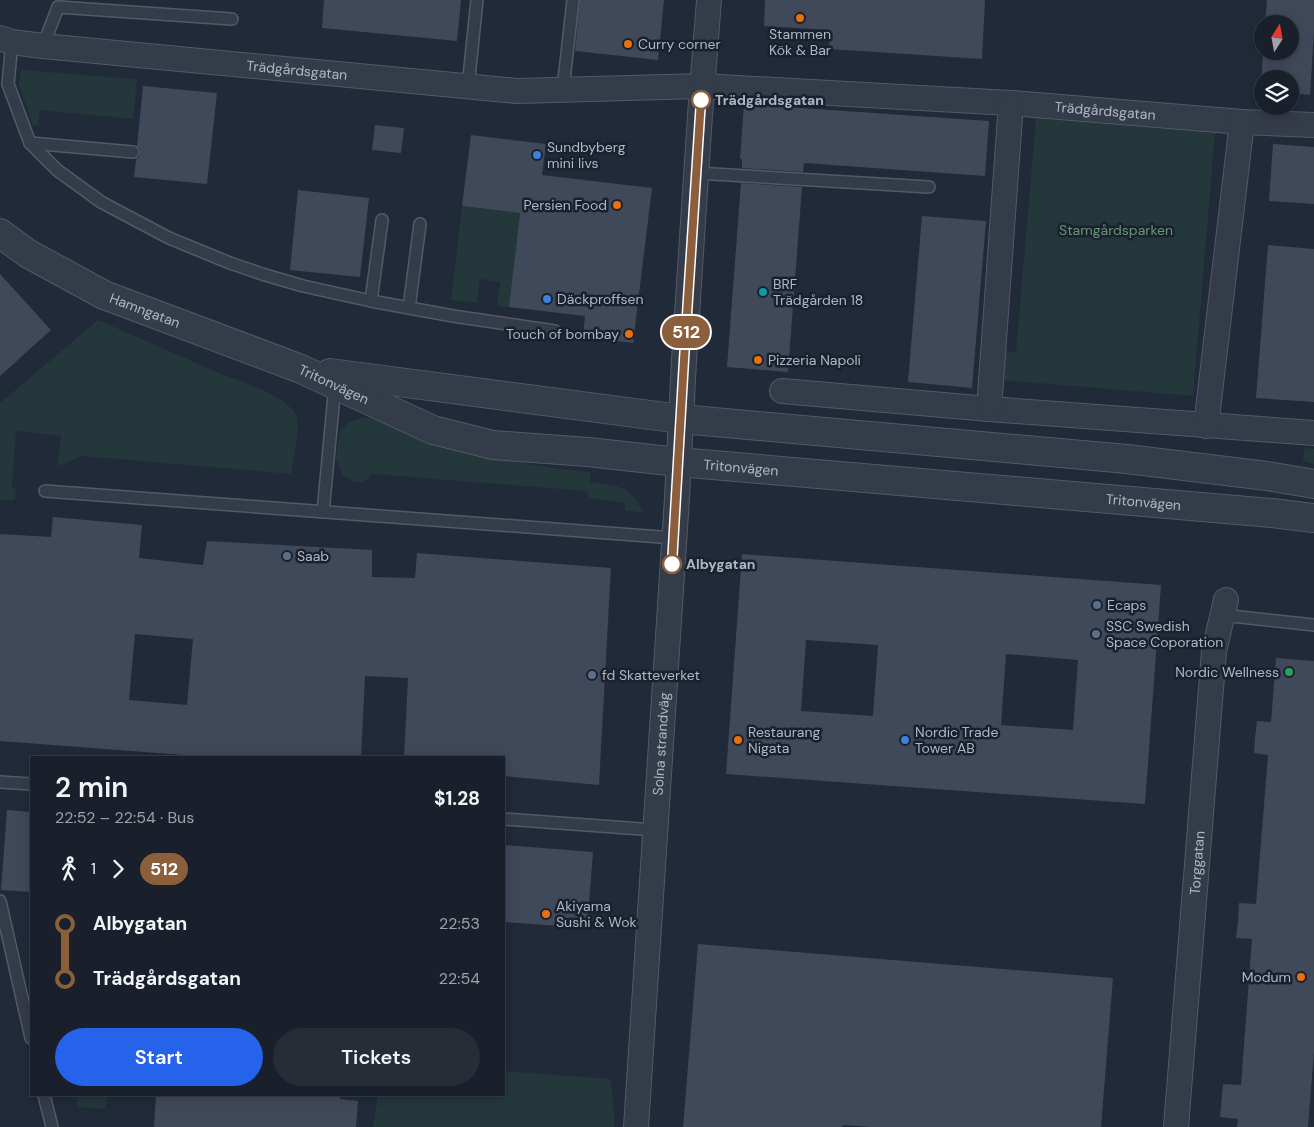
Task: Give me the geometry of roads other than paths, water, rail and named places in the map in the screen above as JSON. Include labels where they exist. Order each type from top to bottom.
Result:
[{"type":"street","points":[[681,419],[709,0]]},
{"type":"street","name":"Trädgårdsgatan","points":[[6,40],[43,46],[517,92],[563,89],[702,86],[1011,103],[1242,122],[1314,125]]},
{"type":"street","points":[[989,409],[1011,103]]},
{"type":"street","points":[[1206,426],[1242,122]]},
{"type":"street","name":"Hamngatan","points":[[0,232],[27,253],[104,296],[301,369]]},
{"type":"street","name":"Tritonvägen","points":[[301,369],[681,419],[1127,459],[1267,476],[1314,484]]},
{"type":"street","name":"Tritonvägen","points":[[301,369],[432,430],[493,445],[1314,518]]},
{"type":"street","points":[[782,391],[989,409],[1314,433]]},
{"type":"street","name":"Solna strandväg","points":[[636,1127],[681,419]]},
{"type":"street","name":"Torggatan","points":[[1176,1127],[1214,651],[1224,608]]},
{"type":"lane","points":[[468,88],[477,0]]},
{"type":"lane","points":[[563,89],[573,0]]},
{"type":"lane","points":[[43,46],[58,7],[232,19]]},
{"type":"lane","points":[[6,40],[8,84],[30,143],[57,170],[101,202],[168,238],[230,263],[303,286],[409,308],[554,331]]},
{"type":"lane","points":[[30,143],[133,152]]},
{"type":"lane","points":[[696,173],[929,187]]},
{"type":"lane","points":[[371,301],[382,220]]},
{"type":"lane","points":[[409,308],[420,224]]},
{"type":"lane","points":[[322,512],[335,385]]},
{"type":"lane","points":[[45,491],[674,538]]},
{"type":"lane","points":[[1224,608],[1314,625]]},
{"type":"lane","points":[[0,782],[30,784]]},
{"type":"lane","points":[[505,819],[655,830]]},
{"type":"lane","points":[[0,901],[30,1034]]},
{"type":"lane","points":[[44,1096],[52,1127]]},
{"type":"place","name":"Stammen Kök & Bar","points":[[800,18]]},
{"type":"place","name":"Curry corner","points":[[628,44]]},
{"type":"place","name":"Trädgårdsgatan","points":[[701,100]]},
{"type":"place","name":"Sundbyberg mini livs","points":[[537,155]]},
{"type":"place","name":"Persien Food","points":[[617,205]]},
{"type":"place","name":"BRF Trädgården 18","points":[[763,292]]},
{"type":"place","name":"Däckproffsen","points":[[547,299]]},
{"type":"place","name":"Touch of bombay","points":[[629,334]]},
{"type":"place","name":"Pizzeria Napoli","points":[[758,360]]},
{"type":"place","name":"Saab","points":[[287,556]]},
{"type":"place","name":"Albygatan","points":[[672,564]]},
{"type":"place","name":"Ecaps","points":[[1097,605]]},
{"type":"place","name":"SSC Swedish Space Coporation","points":[[1096,634]]},
{"type":"place","name":"Nordic Wellness","points":[[1289,672]]},
{"type":"place","name":"fd Skatteverket","points":[[592,675]]},
{"type":"place","name":"Restaurang Nigata","points":[[738,740]]},
{"type":"place","name":"Nordic Trade Tower AB","points":[[905,740]]},
{"type":"place","name":"Akiyama Sushi & Wok","points":[[546,914]]},
{"type":"place","name":"Modum","points":[[1301,977]]},
{"type":"park label","name":"Stamgårdsparken","points":[[1116,230]]}]
